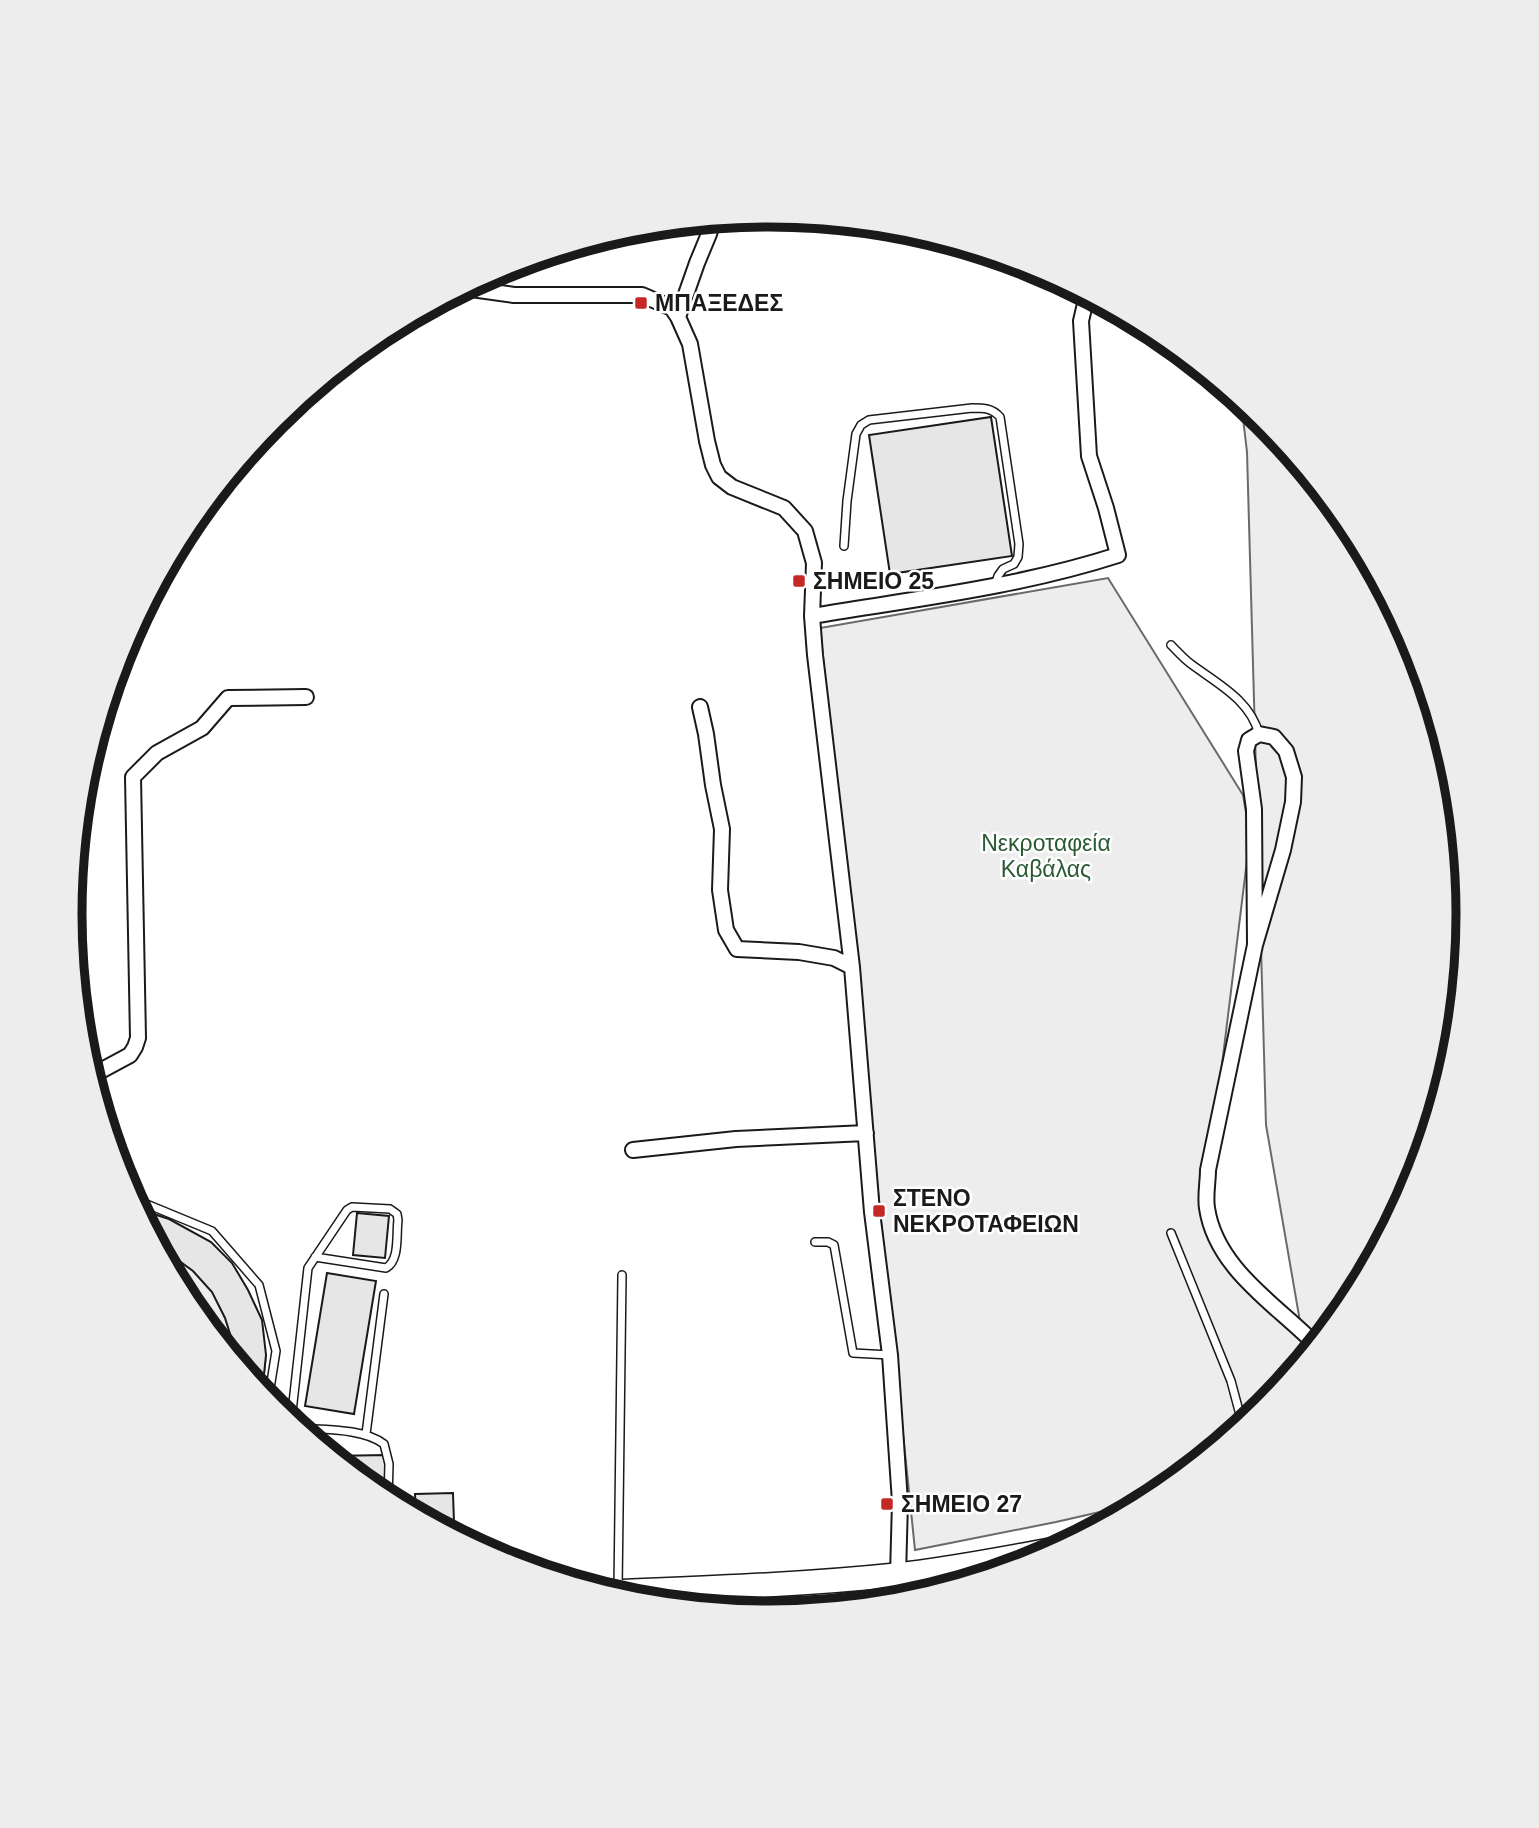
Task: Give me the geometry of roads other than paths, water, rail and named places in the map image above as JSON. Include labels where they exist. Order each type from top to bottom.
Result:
[{"type":"main road","points":[[650,1590],[802,1584],[898,1575],[1012,1556]]},
{"type":"street","points":[[678,317],[710,230]]},
{"type":"street","points":[[482,291],[514,295],[642,295],[672,308],[690,344],[707,441],[719,477],[732,487],[784,508],[805,531],[814,562],[812,616],[815,655],[852,967],[873,1212],[890,1355],[900,1502],[898,1575]]},
{"type":"street","points":[[812,616],[995,585],[1086,565],[1118,555],[1089,456],[1081,321],[1085,304]]},
{"type":"street","points":[[101,1071],[130,1055],[138,1038],[133,776],[158,752],[202,729],[228,698],[306,697]]},
{"type":"street","points":[[699,707],[722,829],[720,891],[726,930],[737,949],[799,952],[834,958],[852,967]]},
{"type":"street","points":[[1255,945],[1254,808],[1246,751],[1250,740],[1259,734],[1274,737],[1286,751],[1294,777],[1293,802],[1283,850],[1255,945],[1208,1170],[1207,1206],[1214,1235],[1230,1261],[1257,1291],[1309,1339]]},
{"type":"street","points":[[633,1150],[736,1139],[866,1133]]},
{"type":"lane","points":[[844,546],[856,434],[861,425],[869,420],[985,408],[995,411],[1000,417],[1019,544],[1018,557],[1014,564],[1003,569],[995,585]]},
{"type":"lane","points":[[1171,645],[1188,662],[1241,701],[1256,721],[1259,734]]},
{"type":"lane","points":[[147,1204],[212,1231],[259,1285],[276,1351],[270,1386]]},
{"type":"lane","points":[[292,1408],[308,1268],[315,1257],[347,1210],[352,1206],[390,1209],[397,1214],[394,1259],[386,1269],[315,1257]]},
{"type":"lane","points":[[1171,1233],[1231,1381],[1240,1415]]},
{"type":"lane","points":[[815,1242],[834,1245],[853,1353],[890,1355]]},
{"type":"lane","points":[[612,1583],[622,1275]]},
{"type":"lane","points":[[366,1434],[384,1294]]},
{"type":"lane","points":[[314,1429],[366,1434],[384,1444],[388,1485]]},
{"type":"place","name":"ΜΠΑΞΕΔΕΣ","points":[[641,303]]},
{"type":"place","name":"ΣΗΜΕΙΟ 25","points":[[799,581]]},
{"type":"place","name":"ΣΤΕΝΟ ΝΕΚΡΟΤΑΦΕΙΩΝ","points":[[879,1211]]},
{"type":"place","name":"ΣΗΜΕΙΟ 27","points":[[887,1504]]},
{"type":"park label","name":"Νεκροταφεία Καβάλας","points":[[1046,856]]}]
